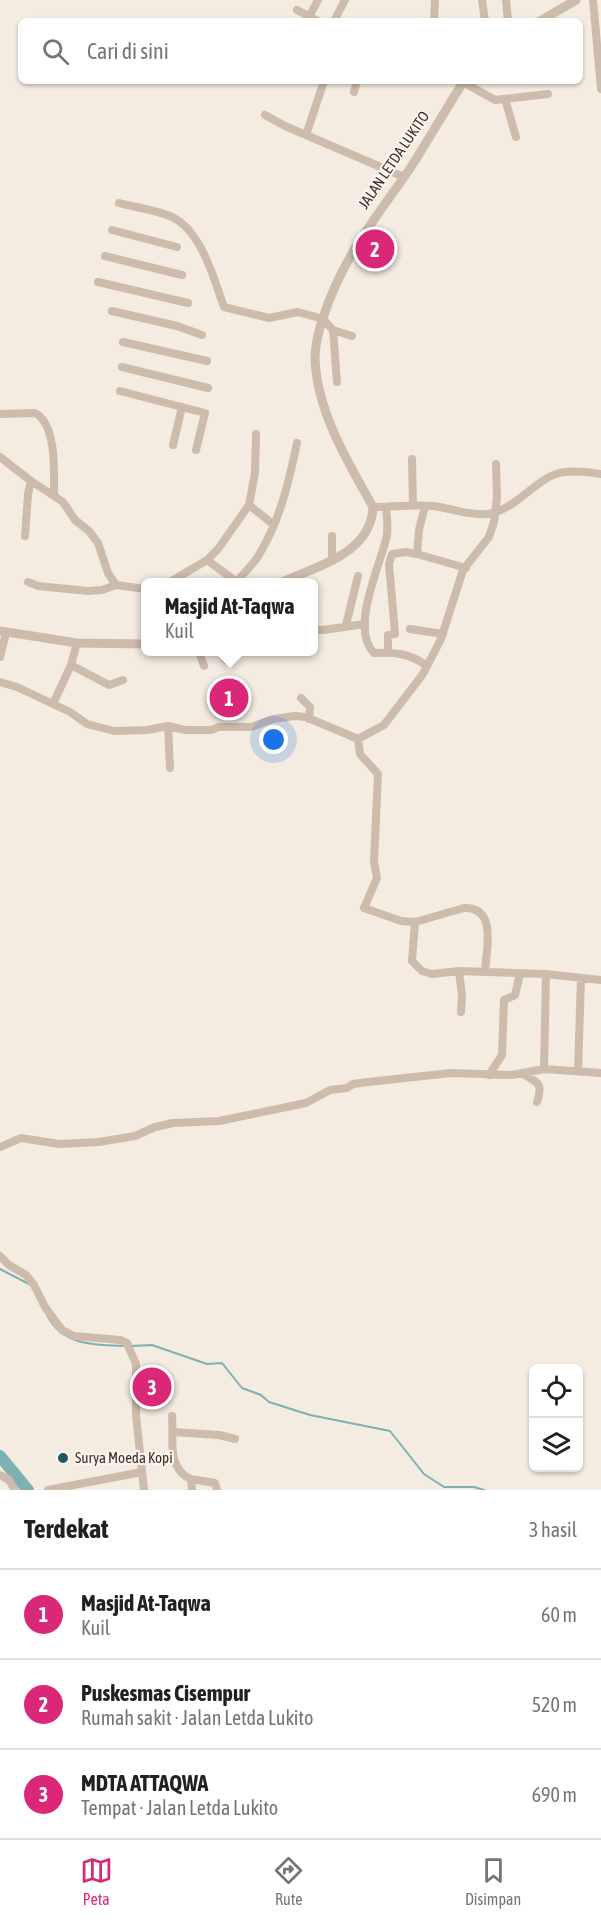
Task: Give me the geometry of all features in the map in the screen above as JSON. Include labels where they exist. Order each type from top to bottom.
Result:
[{"type":"street","points":[[297,10],[309,17],[318,0]]},
{"type":"street","points":[[336,18],[345,0]]},
{"type":"street","points":[[434,18],[435,0]]},
{"type":"street","points":[[482,0],[485,18]]},
{"type":"street","points":[[506,0],[508,18]]},
{"type":"street","points":[[551,18],[576,0]]},
{"type":"street","points":[[593,0],[601,89]]},
{"type":"street","points":[[306,135],[323,84]]},
{"type":"street","points":[[354,92],[356,84]]},
{"type":"street","name":"JALAN LETDA LUKITO","points":[[373,507],[334,434],[318,381],[315,358],[317,339],[333,288],[349,257],[361,236],[404,177],[462,84]]},
{"type":"street","points":[[469,84],[492,99],[548,94]]},
{"type":"street","points":[[504,99],[516,137]]},
{"type":"street","points":[[266,115],[306,135],[404,177]]},
{"type":"street","points":[[119,203],[174,217],[203,252],[224,307],[268,318],[298,312],[323,319],[333,330],[352,336]]},
{"type":"street","points":[[112,230],[177,247]]},
{"type":"street","points":[[105,256],[182,275]]},
{"type":"street","points":[[98,282],[188,303]]},
{"type":"street","points":[[189,331],[176,330],[112,311],[177,326],[202,335]]},
{"type":"street","points":[[333,330],[337,382]]},
{"type":"street","points":[[123,342],[207,361]]},
{"type":"street","points":[[122,367],[208,388]]},
{"type":"street","points":[[120,391],[205,413],[196,450]]},
{"type":"street","points":[[173,445],[182,407]]},
{"type":"street","points":[[0,414],[35,413],[46,422],[51,438],[54,495]]},
{"type":"street","points":[[177,578],[207,560],[223,544],[249,505],[255,473],[256,434]]},
{"type":"street","points":[[240,578],[260,555],[274,525],[289,481],[297,443]]},
{"type":"street","points":[[0,457],[63,502],[75,520],[89,531],[98,543],[108,573],[116,585]]},
{"type":"street","points":[[412,459],[413,504]]},
{"type":"street","points":[[358,739],[384,725],[423,674],[443,634],[463,570],[489,537],[496,512],[496,464]]},
{"type":"street","points":[[291,578],[350,550],[360,541],[373,507],[413,504],[477,514],[496,512],[514,503],[552,476],[572,472],[601,474]]},
{"type":"street","points":[[25,536],[31,481]]},
{"type":"street","points":[[249,505],[274,525]]},
{"type":"street","points":[[417,554],[419,530],[425,506]]},
{"type":"street","points":[[386,507],[387,536],[367,601],[365,624],[367,646],[374,653],[409,655],[427,666]]},
{"type":"street","points":[[332,536],[332,560]]},
{"type":"street","points":[[388,652],[388,635],[395,634],[389,564],[392,554],[406,552],[417,554],[466,568]]},
{"type":"street","points":[[207,560],[232,578]]},
{"type":"street","points":[[346,626],[357,576]]},
{"type":"street","points":[[28,582],[38,586],[88,591],[102,590],[116,585],[141,588]]},
{"type":"street","points":[[318,630],[365,624]]},
{"type":"street","points":[[410,629],[443,634]]},
{"type":"street","points":[[0,657],[3,632],[77,643],[141,644]]},
{"type":"street","points":[[53,704],[71,665],[77,643]]},
{"type":"street","points":[[201,656],[204,666]]},
{"type":"street","points":[[223,656],[226,660]]},
{"type":"street","points":[[71,665],[110,685],[123,680]]},
{"type":"street","points":[[0,682],[17,687],[70,712],[87,724],[114,730],[147,730],[168,726],[196,730],[251,727],[282,717],[295,716],[309,719],[358,739]]},
{"type":"street","points":[[301,699],[310,707],[309,719]]},
{"type":"street","points":[[251,727],[252,717]]},
{"type":"street","points":[[168,726],[170,768]]},
{"type":"street","points":[[358,739],[360,754],[378,774],[374,862],[377,878],[364,908],[401,921],[415,922],[464,908],[472,908],[481,913],[488,923],[484,972]]},
{"type":"street","points":[[415,922],[412,961],[423,971],[432,974],[459,970],[546,974],[601,980]]},
{"type":"street","points":[[459,970],[461,1012]]},
{"type":"street","points":[[489,1075],[502,1054],[504,1000],[515,995],[520,974]]},
{"type":"street","points":[[544,1069],[546,974]]},
{"type":"street","points":[[578,1071],[580,979]]},
{"type":"street","points":[[0,1147],[21,1138],[59,1144],[99,1142],[135,1136],[155,1127],[173,1123],[219,1121],[306,1103],[330,1090],[368,1082],[451,1073],[489,1075],[544,1069],[601,1073]]},
{"type":"street","points":[[522,1073],[536,1080],[539,1085],[540,1095],[537,1102]]},
{"type":"street","points":[[0,1256],[9,1266],[30,1280],[62,1330],[74,1336],[120,1340],[128,1346],[136,1364],[136,1415],[144,1490]]},
{"type":"street","points":[[172,1416],[173,1454],[176,1467],[191,1479],[215,1483],[217,1490]]},
{"type":"street","points":[[173,1432],[219,1435],[235,1439]]},
{"type":"street","points":[[48,1490],[142,1472]]},
{"type":"street","points":[[0,1474],[9,1480],[15,1490]]},
{"type":"street","points":[[191,1479],[192,1490]]},
{"type":"waterway","points":[[0,1269],[29,1284]]},
{"type":"waterway","points":[[47,1315],[62,1333],[80,1342],[125,1346]]},
{"type":"waterway","points":[[131,1346],[152,1345],[207,1364],[222,1363],[242,1388],[261,1395],[269,1402],[310,1415],[390,1431],[424,1474],[444,1487],[474,1487],[484,1490]]},
{"type":"waterway","points":[[0,1456],[28,1490]]},
{"type":"place","name":"Puskesmas Cisempur","points":[[375,249]]},
{"type":"place","name":"Masjid At-Taqwa","points":[[229,698]]},
{"type":"place","name":"MDTA ATTAQWA","points":[[152,1387]]},
{"type":"place","name":"Surya Moeda Kopi","points":[[63,1458]]}]
